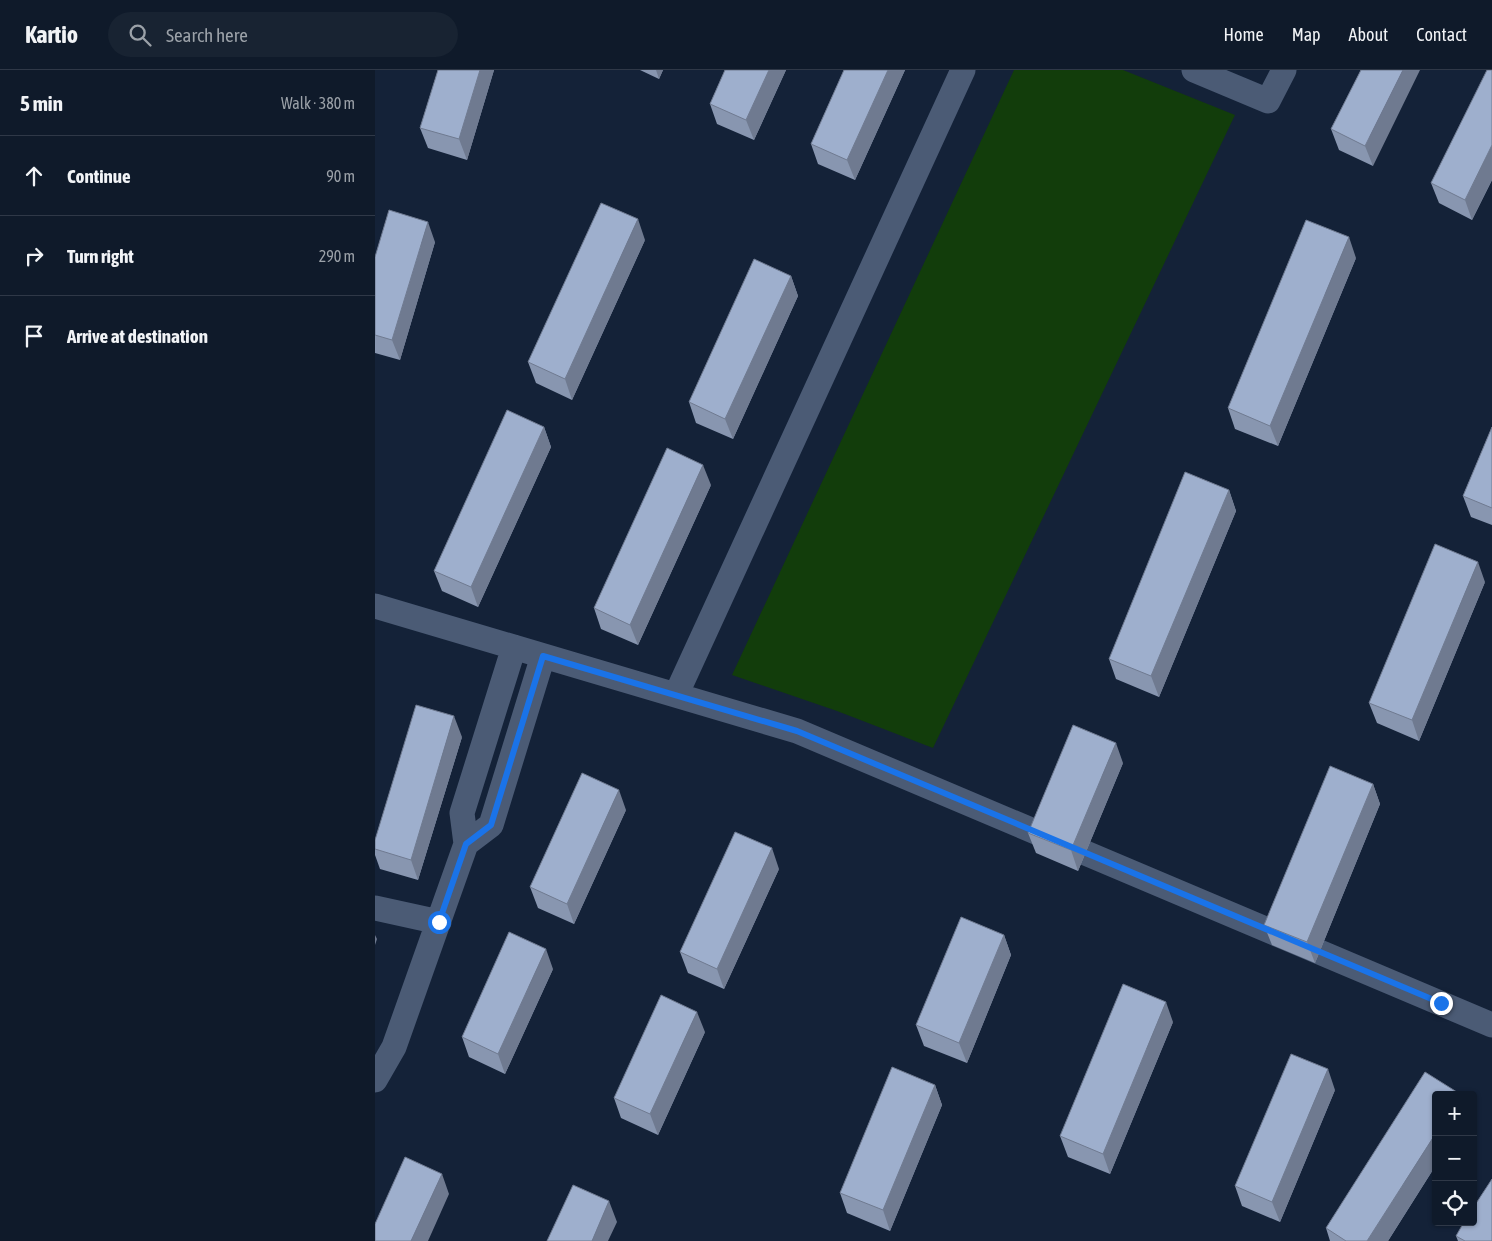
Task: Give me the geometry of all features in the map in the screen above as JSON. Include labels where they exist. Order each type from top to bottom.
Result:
[{"type":"street","points":[[676,695],[963,70]]},
{"type":"street","points":[[1195,70],[1268,101],[1284,70]]},
{"type":"street","points":[[375,606],[797,731],[1492,1024]]},
{"type":"street","points":[[375,1080],[394,1047],[466,844],[462,813],[514,647]]},
{"type":"street","points":[[466,844],[491,825],[543,656]]},
{"type":"street","points":[[375,908],[439,922]]},
{"type":"green space","points":[[1014,70],[1123,70],[1235,115],[933,748],[837,711],[732,675]]},
{"type":"building","points":[[438,70],[480,70],[459,139],[420,128]]},
{"type":"building","points":[[725,70],[769,70],[746,120],[710,104]]},
{"type":"building","points":[[844,70],[888,70],[847,160],[811,144]]},
{"type":"building","points":[[1361,70],[1403,70],[1365,146],[1331,129]]},
{"type":"building","points":[[1487,70],[1492,70],[1492,145],[1465,200],[1431,183]]},
{"type":"building","points":[[601,203],[638,219],[565,379],[528,362]]},
{"type":"building","points":[[389,210],[428,222],[392,340],[375,335],[375,257]]},
{"type":"building","points":[[1306,220],[1349,237],[1270,426],[1228,408]]},
{"type":"building","points":[[754,259],[791,276],[725,419],[689,402]]},
{"type":"building","points":[[507,410],[544,427],[471,587],[434,571]]},
{"type":"building","points":[[1492,427],[1492,508],[1463,496]]},
{"type":"building","points":[[667,448],[703,465],[630,625],[594,608]]},
{"type":"building","points":[[1185,472],[1229,490],[1151,676],[1109,659]]},
{"type":"building","points":[[1435,544],[1478,562],[1412,720],[1369,703]]},
{"type":"building","points":[[416,705],[454,716],[411,860],[375,849],[375,840]]},
{"type":"building","points":[[1073,725],[1116,743],[1071,850],[1028,833]]},
{"type":"building","points":[[1330,766],[1373,784],[1307,942],[1264,925]]},
{"type":"building","points":[[582,773],[619,790],[567,904],[530,887]]},
{"type":"building","points":[[735,832],[772,848],[717,969],[680,952]]},
{"type":"building","points":[[961,917],[1004,935],[959,1043],[916,1025]]},
{"type":"building","points":[[509,932],[546,949],[498,1054],[462,1037]]},
{"type":"building","points":[[1123,984],[1166,1002],[1103,1154],[1060,1136]]},
{"type":"building","points":[[661,995],[697,1012],[650,1114],[614,1098]]},
{"type":"building","points":[[1291,1054],[1328,1069],[1272,1202],[1235,1186]]},
{"type":"building","points":[[892,1067],[935,1085],[883,1210],[840,1193]]},
{"type":"building","points":[[1425,1072],[1455,1091],[1432,1091],[1432,1139],[1367,1241],[1346,1241],[1326,1228]]},
{"type":"building","points":[[405,1157],[442,1174],[411,1241],[375,1241],[375,1224]]},
{"type":"building","points":[[1492,1179],[1492,1241],[1465,1241],[1456,1236],[1462,1226],[1477,1226],[1477,1202]]},
{"type":"building","points":[[573,1185],[609,1201],[592,1241],[547,1241]]},
{"type":"route","points":[[439,922],[466,844],[491,825],[543,656],[797,731],[1441,1003]]}]
